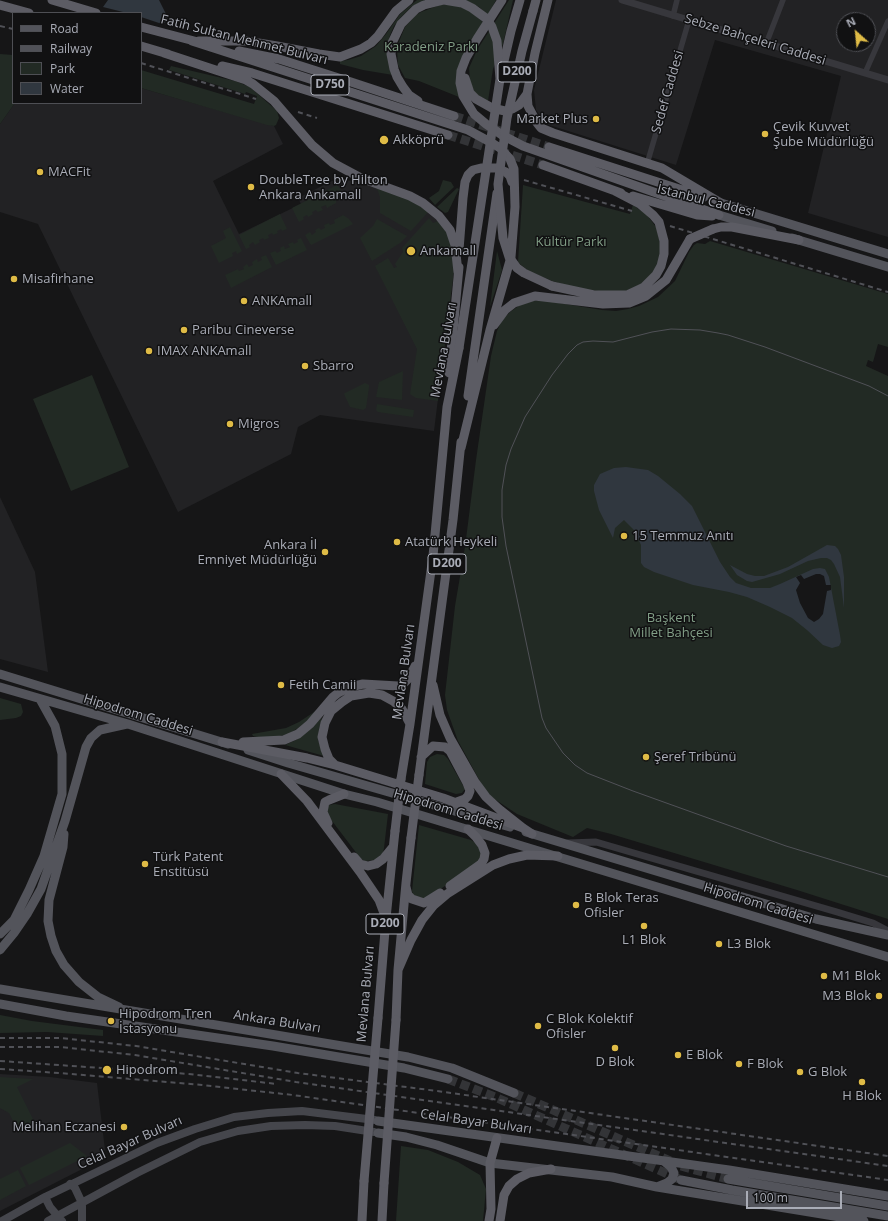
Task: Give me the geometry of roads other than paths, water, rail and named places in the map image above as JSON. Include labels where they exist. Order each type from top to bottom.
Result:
[{"type":"highway","points":[[52,0],[93,12]]},
{"type":"highway","points":[[192,41],[246,41],[340,57],[361,49],[371,43],[378,36],[396,11],[409,0]]},
{"type":"highway","points":[[444,0],[462,3],[487,19],[497,40],[500,79]]},
{"type":"highway","name":"Fatih Sultan Mehmet Bulvarı","points":[[142,26],[192,41],[279,59],[454,116],[413,99],[402,87],[397,77],[391,54],[394,36],[405,19],[416,9],[424,5],[444,0]]},
{"type":"highway","points":[[502,0],[466,58],[461,71],[460,83],[463,96],[474,114],[503,136],[523,146],[719,215]]},
{"type":"highway","name":"D200","points":[[500,79],[520,0]]},
{"type":"highway","name":"D200","points":[[382,1221],[398,970],[406,883],[421,757],[454,520],[461,448],[507,118],[520,58],[536,0]]},
{"type":"highway","points":[[548,0],[527,94],[527,102],[530,112],[541,128],[662,168],[721,203]]},
{"type":"highway","points":[[0,5],[25,12]]},
{"type":"highway","name":"D750","points":[[192,41],[478,134],[500,148],[510,159],[514,169],[514,221],[511,257],[490,330]]},
{"type":"highway","points":[[142,46],[246,80],[274,101],[312,145],[333,163],[361,178],[410,196],[423,203],[439,216],[450,230],[455,245],[458,272]]},
{"type":"highway","points":[[164,53],[252,73],[448,135]]},
{"type":"highway","points":[[466,58],[466,84],[470,93],[483,104],[505,111],[519,105],[527,94]]},
{"type":"highway","name":"Mevlana Bulvarı","points":[[362,1221],[386,918],[401,779],[433,556],[447,407],[459,348],[500,79]]},
{"type":"highway","name":"İstanbul Caddesi","points":[[549,147],[721,203]]},
{"type":"highway","name":"İstanbul Caddesi","points":[[543,165],[615,191],[697,215],[719,215]]},
{"type":"highway","points":[[447,407],[465,182],[468,175],[473,170],[481,168],[497,168],[506,172],[510,176],[514,192]]},
{"type":"highway","points":[[498,184],[503,238],[509,257],[517,268],[524,273],[552,286],[594,295],[627,295],[644,287],[656,275],[661,266],[664,254],[664,241],[659,222],[644,207],[615,191]]},
{"type":"highway","points":[[461,448],[490,330],[505,310],[514,303],[528,298],[541,296],[603,304],[629,303],[646,296],[666,280],[690,239],[721,227],[732,227],[799,240]]},
{"type":"highway","points":[[222,742],[284,740],[298,734],[310,724],[333,697],[350,687],[363,684],[402,685],[409,678],[418,659]]},
{"type":"highway","points":[[431,680],[440,714],[450,738],[475,782],[486,797],[499,809],[532,834]]},
{"type":"highway","points":[[335,765],[329,758],[322,737],[325,723],[331,711],[351,696],[369,693],[382,695],[402,709],[410,724]]},
{"type":"highway","points":[[222,742],[307,758],[335,765],[454,803],[523,828]]},
{"type":"highway","points":[[421,757],[433,746],[445,747],[450,751],[470,791],[465,799],[454,803]]},
{"type":"highway","points":[[281,774],[307,801],[363,877],[378,900],[386,918]]},
{"type":"highway","points":[[344,794],[325,802],[323,812],[324,818],[360,864],[368,866],[376,864],[384,859],[393,847]]},
{"type":"highway","points":[[406,883],[408,895],[412,899],[424,903],[431,900],[481,864],[484,859],[484,848],[468,829]]},
{"type":"highway","points":[[398,970],[411,940],[422,920],[434,905],[447,894],[494,865],[509,859],[527,855],[558,856]]},
{"type":"highway","points":[[489,1221],[490,1163],[497,1138]]},
{"type":"highway","points":[[500,1221],[504,1195],[509,1186],[516,1179],[529,1173],[552,1169]]},
{"type":"main road","name":"İstanbul Caddesi","points":[[721,203],[888,254]]},
{"type":"main road","name":"İstanbul Caddesi","points":[[719,215],[888,267]]},
{"type":"main road","name":"Hipodrom Caddesi","points":[[0,674],[288,763],[564,843],[816,920],[888,935]]},
{"type":"main road","name":"Hipodrom Caddesi","points":[[0,687],[128,724],[344,794],[377,802],[468,829],[888,957]]},
{"type":"main road","points":[[0,934],[14,920],[29,890],[44,856],[62,794],[62,754],[55,726],[40,699]]},
{"type":"main road","points":[[0,950],[28,914],[41,889],[65,821],[86,746],[91,738],[100,730],[128,724]]},
{"type":"main road","points":[[65,821],[63,847],[48,900],[48,921],[56,951],[64,965],[79,982],[98,997],[129,1012]]},
{"type":"main road","name":"Ankara Bulvarı","points":[[0,989],[129,1012],[384,1053],[441,1065],[514,1093]]},
{"type":"main road","name":"Ankara Bulvarı","points":[[0,1004],[66,1016],[383,1064],[448,1079]]},
{"type":"main road","name":"Celal Bayar Bulvarı","points":[[2,1221],[70,1184],[157,1142],[234,1117],[302,1111],[729,1170],[888,1196]]},
{"type":"main road","name":"Celal Bayar Bulvarı","points":[[48,1221],[60,1218],[82,1203],[200,1142],[238,1131],[271,1126],[305,1125],[335,1126],[406,1137],[437,1145],[490,1163],[612,1177],[657,1188],[864,1221]]},
{"type":"main road","points":[[657,1188],[672,1179],[674,1173],[671,1167],[664,1162]]},
{"type":"main road","points":[[728,1179],[888,1206]]},
{"type":"main road","points":[[681,1180],[888,1216]]},
{"type":"main road","points":[[70,1184],[75,1188],[82,1203],[82,1221]]},
{"type":"main road","points":[[45,1197],[50,1207],[60,1218]]},
{"type":"street","name":"Sebze Bahçeleri Caddesi","points":[[623,0],[888,80]]},
{"type":"street","points":[[673,16],[677,0]]},
{"type":"street","points":[[766,44],[783,0]]},
{"type":"street","name":"Sedef Caddesi","points":[[647,164],[689,20]]},
{"type":"street","points":[[865,73],[888,21]]},
{"type":"street","name":"Hipodrom Caddesi","points":[[564,843],[596,842],[837,912],[873,923],[888,931]]},
{"type":"water","points":[[108,0],[159,0],[169,20],[162,24],[142,17],[142,12],[123,12],[103,7]]},
{"type":"water","points":[[626,467],[648,470],[680,494],[692,506],[720,562],[736,583],[751,588],[770,588],[813,569],[825,569],[829,577],[840,635],[841,642],[839,646],[832,648],[823,645],[792,618],[747,597],[693,585],[654,572],[644,567],[641,563],[641,545],[634,530],[624,520],[615,528],[613,538],[599,510],[594,491],[594,485],[600,474],[614,468]]},
{"type":"water","points":[[827,545],[835,546],[841,555],[844,577],[844,608],[840,577],[834,564],[827,558],[808,561],[780,574],[752,582],[747,581],[737,575],[730,565],[747,574],[764,576],[788,567]]},
{"type":"tunnel","points":[[454,116],[549,147]]},
{"type":"tunnel","points":[[448,135],[543,165]]},
{"type":"tunnel","points":[[448,1079],[495,1097],[681,1180]]},
{"type":"tunnel","points":[[514,1093],[670,1161]]},
{"type":"tunnel","points":[[681,1166],[728,1179]]},
{"type":"tram line","points":[[888,396],[869,386],[765,347],[718,333],[700,330],[671,329],[652,332],[613,342],[583,342],[577,345],[568,354],[552,375],[525,417],[511,449],[506,465],[502,490],[502,517],[506,546],[542,718],[546,728],[563,753],[575,765],[587,773],[633,791],[786,846],[888,877]]},
{"type":"railway","points":[[0,26],[12,29]]},
{"type":"railway","points":[[142,63],[256,99]]},
{"type":"railway","points":[[298,112],[317,118]]},
{"type":"railway","points":[[524,180],[632,211]]},
{"type":"railway","points":[[670,226],[888,292]]},
{"type":"railway","points":[[0,1038],[60,1038],[136,1046],[298,1073],[437,1091],[888,1156]]},
{"type":"railway","points":[[0,1047],[60,1047],[135,1055],[296,1082],[888,1166]]},
{"type":"railway","points":[[0,1061],[189,1074],[277,1084]]},
{"type":"railway","points":[[0,1069],[202,1085],[293,1095],[888,1180]]},
{"type":"place","name":"Market Plus","points":[[596,119]]},
{"type":"place","name":"Çevik Kuvvet Şube Müdürlüğü","points":[[765,134]]},
{"type":"place","name":"Akköprü","points":[[384,140]]},
{"type":"place","name":"MACFit","points":[[40,172]]},
{"type":"place","name":"DoubleTree by Hilton Ankara Ankamall","points":[[251,187]]},
{"type":"place","name":"Ankamall","points":[[411,251]]},
{"type":"place","name":"Misafirhane","points":[[14,279]]},
{"type":"place","name":"ANKAmall","points":[[244,301]]},
{"type":"place","name":"Paribu Cineverse","points":[[184,330]]},
{"type":"place","name":"IMAX ANKAmall","points":[[149,351]]},
{"type":"place","name":"Sbarro","points":[[305,366]]},
{"type":"place","name":"Migros","points":[[230,424]]},
{"type":"place","name":"15 Temmuz Anıtı","points":[[624,536]]},
{"type":"place","name":"Atatürk Heykeli","points":[[397,542]]},
{"type":"place","name":"Ankara İl Emniyet Müdürlüğü","points":[[325,552]]},
{"type":"place","name":"Fetih Camii","points":[[281,685]]},
{"type":"place","name":"Şeref Tribünü","points":[[646,757]]},
{"type":"place","name":"Türk Patent Enstitüsü","points":[[145,864]]},
{"type":"place","name":"B Blok Teras Ofisler","points":[[576,905]]},
{"type":"place","name":"L1 Blok","points":[[644,926]]},
{"type":"place","name":"L3 Blok","points":[[719,944]]},
{"type":"place","name":"M1 Blok","points":[[824,976]]},
{"type":"place","name":"M3 Blok","points":[[879,996]]},
{"type":"place","name":"Hipodrom Tren İstasyonu","points":[[111,1021]]},
{"type":"place","name":"C Blok Kolektif Ofisler","points":[[538,1026]]},
{"type":"place","name":"D Blok","points":[[615,1048]]},
{"type":"place","name":"E Blok","points":[[678,1055]]},
{"type":"place","name":"F Blok","points":[[739,1064]]},
{"type":"place","name":"Hipodrom","points":[[107,1070]]},
{"type":"place","name":"G Blok","points":[[800,1072]]},
{"type":"place","name":"H Blok","points":[[862,1082]]},
{"type":"place","name":"Melihan Eczanesi","points":[[124,1127]]},
{"type":"park label","name":"Karadeniz Parkı","points":[[431,47]]},
{"type":"park label","name":"Kültür Parkı","points":[[571,242]]},
{"type":"park label","name":"Başkent Millet Bahçesi","points":[[671,626]]}]
